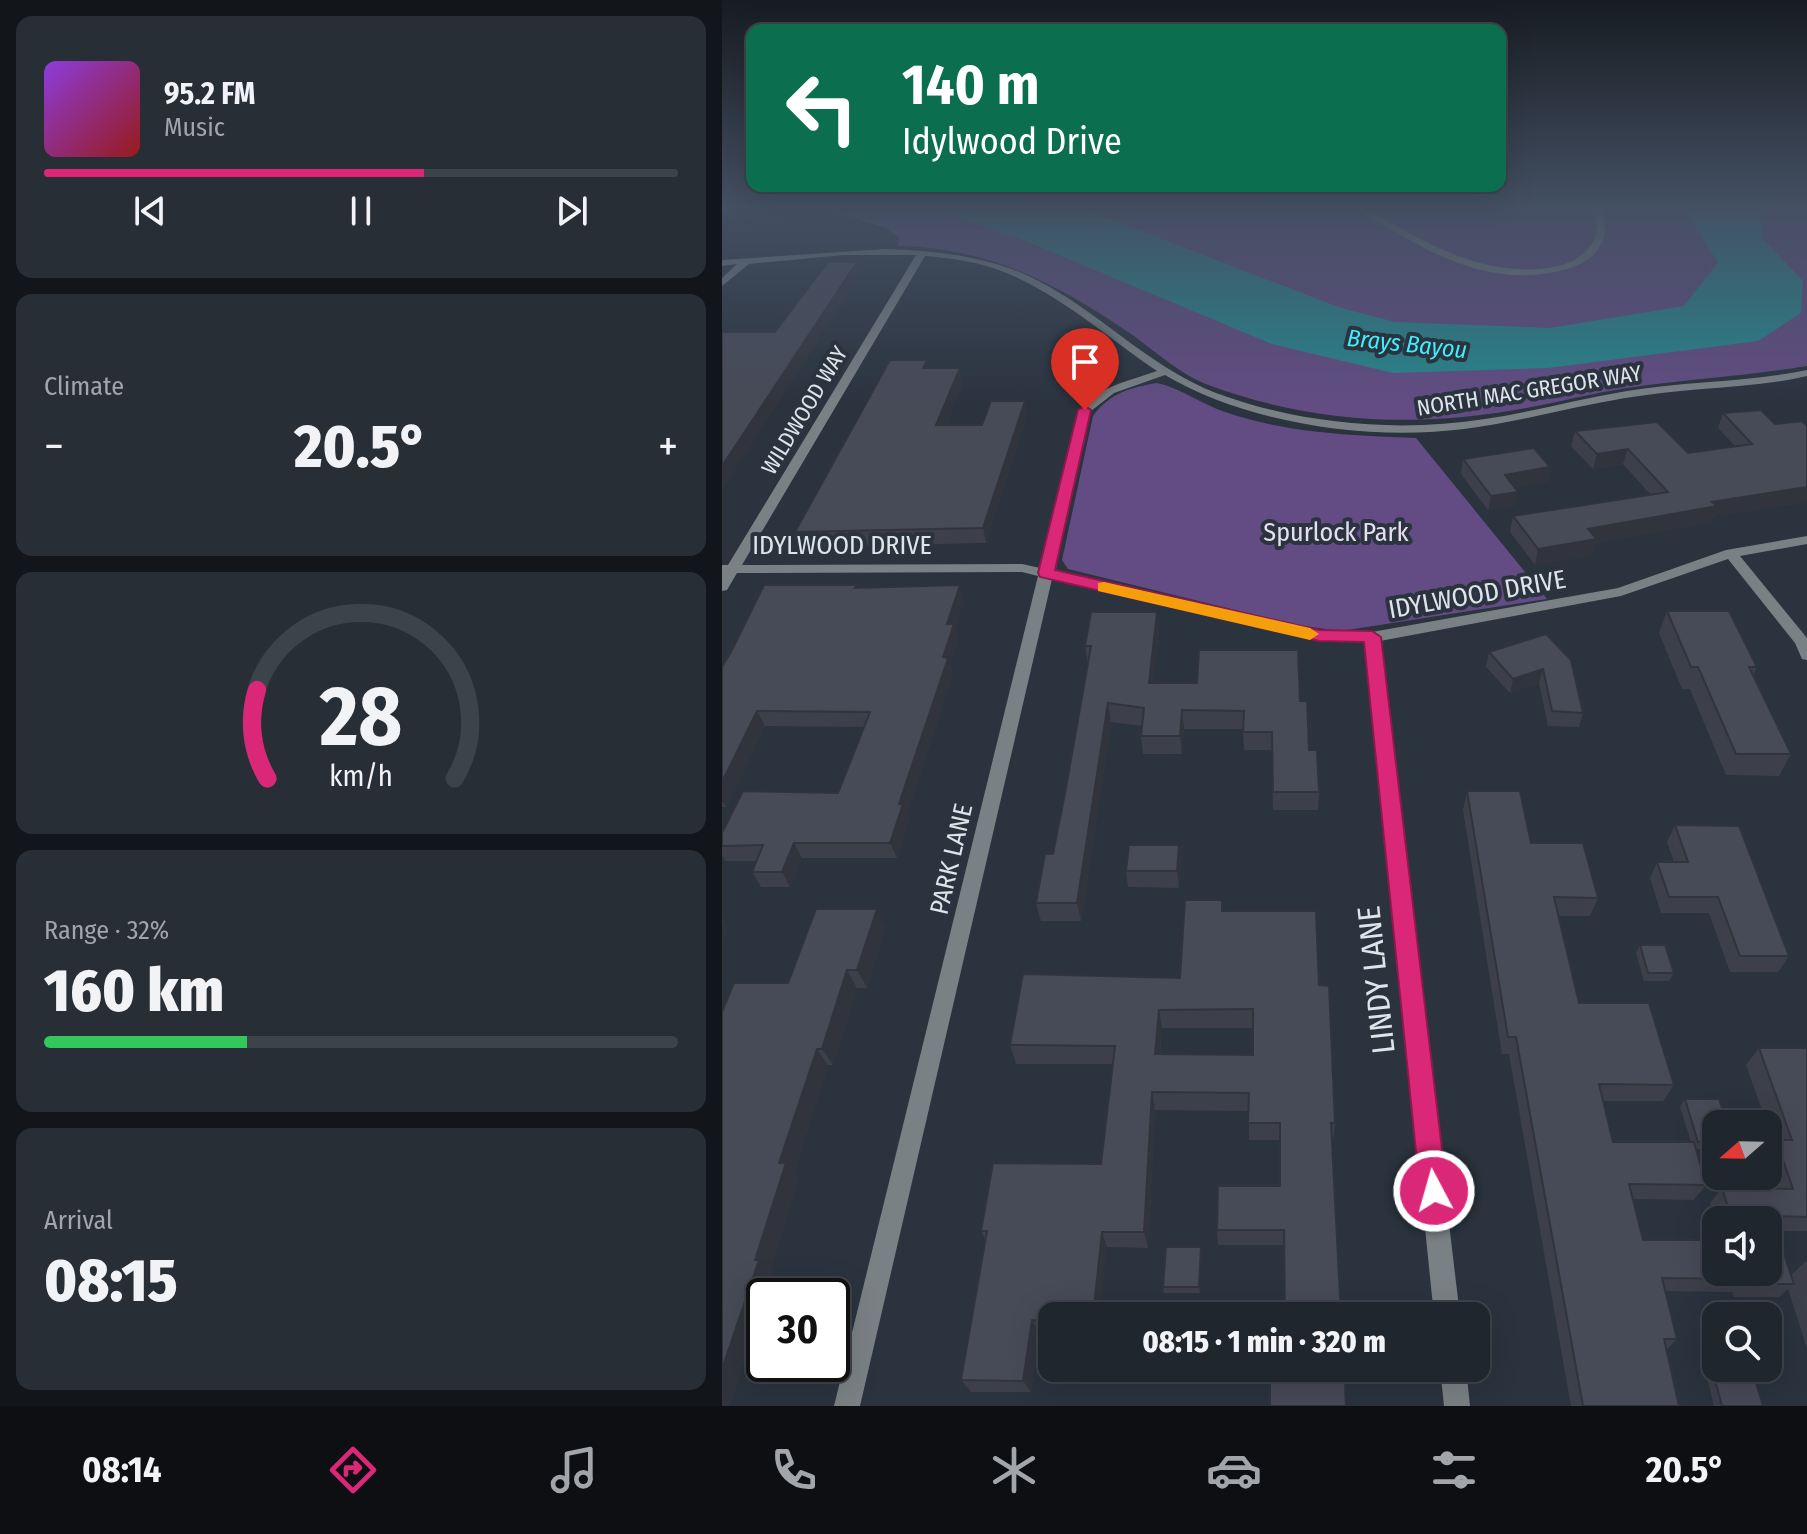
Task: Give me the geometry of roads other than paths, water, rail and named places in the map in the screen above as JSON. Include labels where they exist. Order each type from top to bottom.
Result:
[{"type":"street","name":"WILDWOOD WAY","points":[[722,587],[727,569],[910,273]]},
{"type":"street","name":"NORTH MAC GREGOR WAY","points":[[1007,273],[1040,285],[1164,372],[1238,404],[1343,426],[1406,430],[1463,425],[1649,391],[1801,375]]},
{"type":"street","points":[[1499,273],[1528,273]]},
{"type":"street","name":"PARK LANE","points":[[847,1406],[1085,410],[1092,401],[1107,393],[1164,372]]},
{"type":"street","points":[[1801,375],[1807,387]]},
{"type":"street","name":"IDYLWOOD DRIVE","points":[[727,569],[1022,568],[1319,636],[1372,637],[1621,592],[1731,553],[1807,540]]},
{"type":"street","points":[[1731,553],[1802,642],[1807,655]]},
{"type":"street","name":"LINDY LANE","points":[[1372,637],[1445,1302]]},
{"type":"street","points":[[1454,1382],[1457,1406]]},
{"type":"water","name":"Brays Bayou","points":[[1101,273],[1249,273],[1341,308],[1395,322],[1550,328],[1684,306],[1710,273],[1795,273],[1803,281],[1801,313],[1758,341],[1548,368],[1393,373],[1272,344]]},
{"type":"park label","name":"Spurlock Park","points":[[1336,532]]}]
